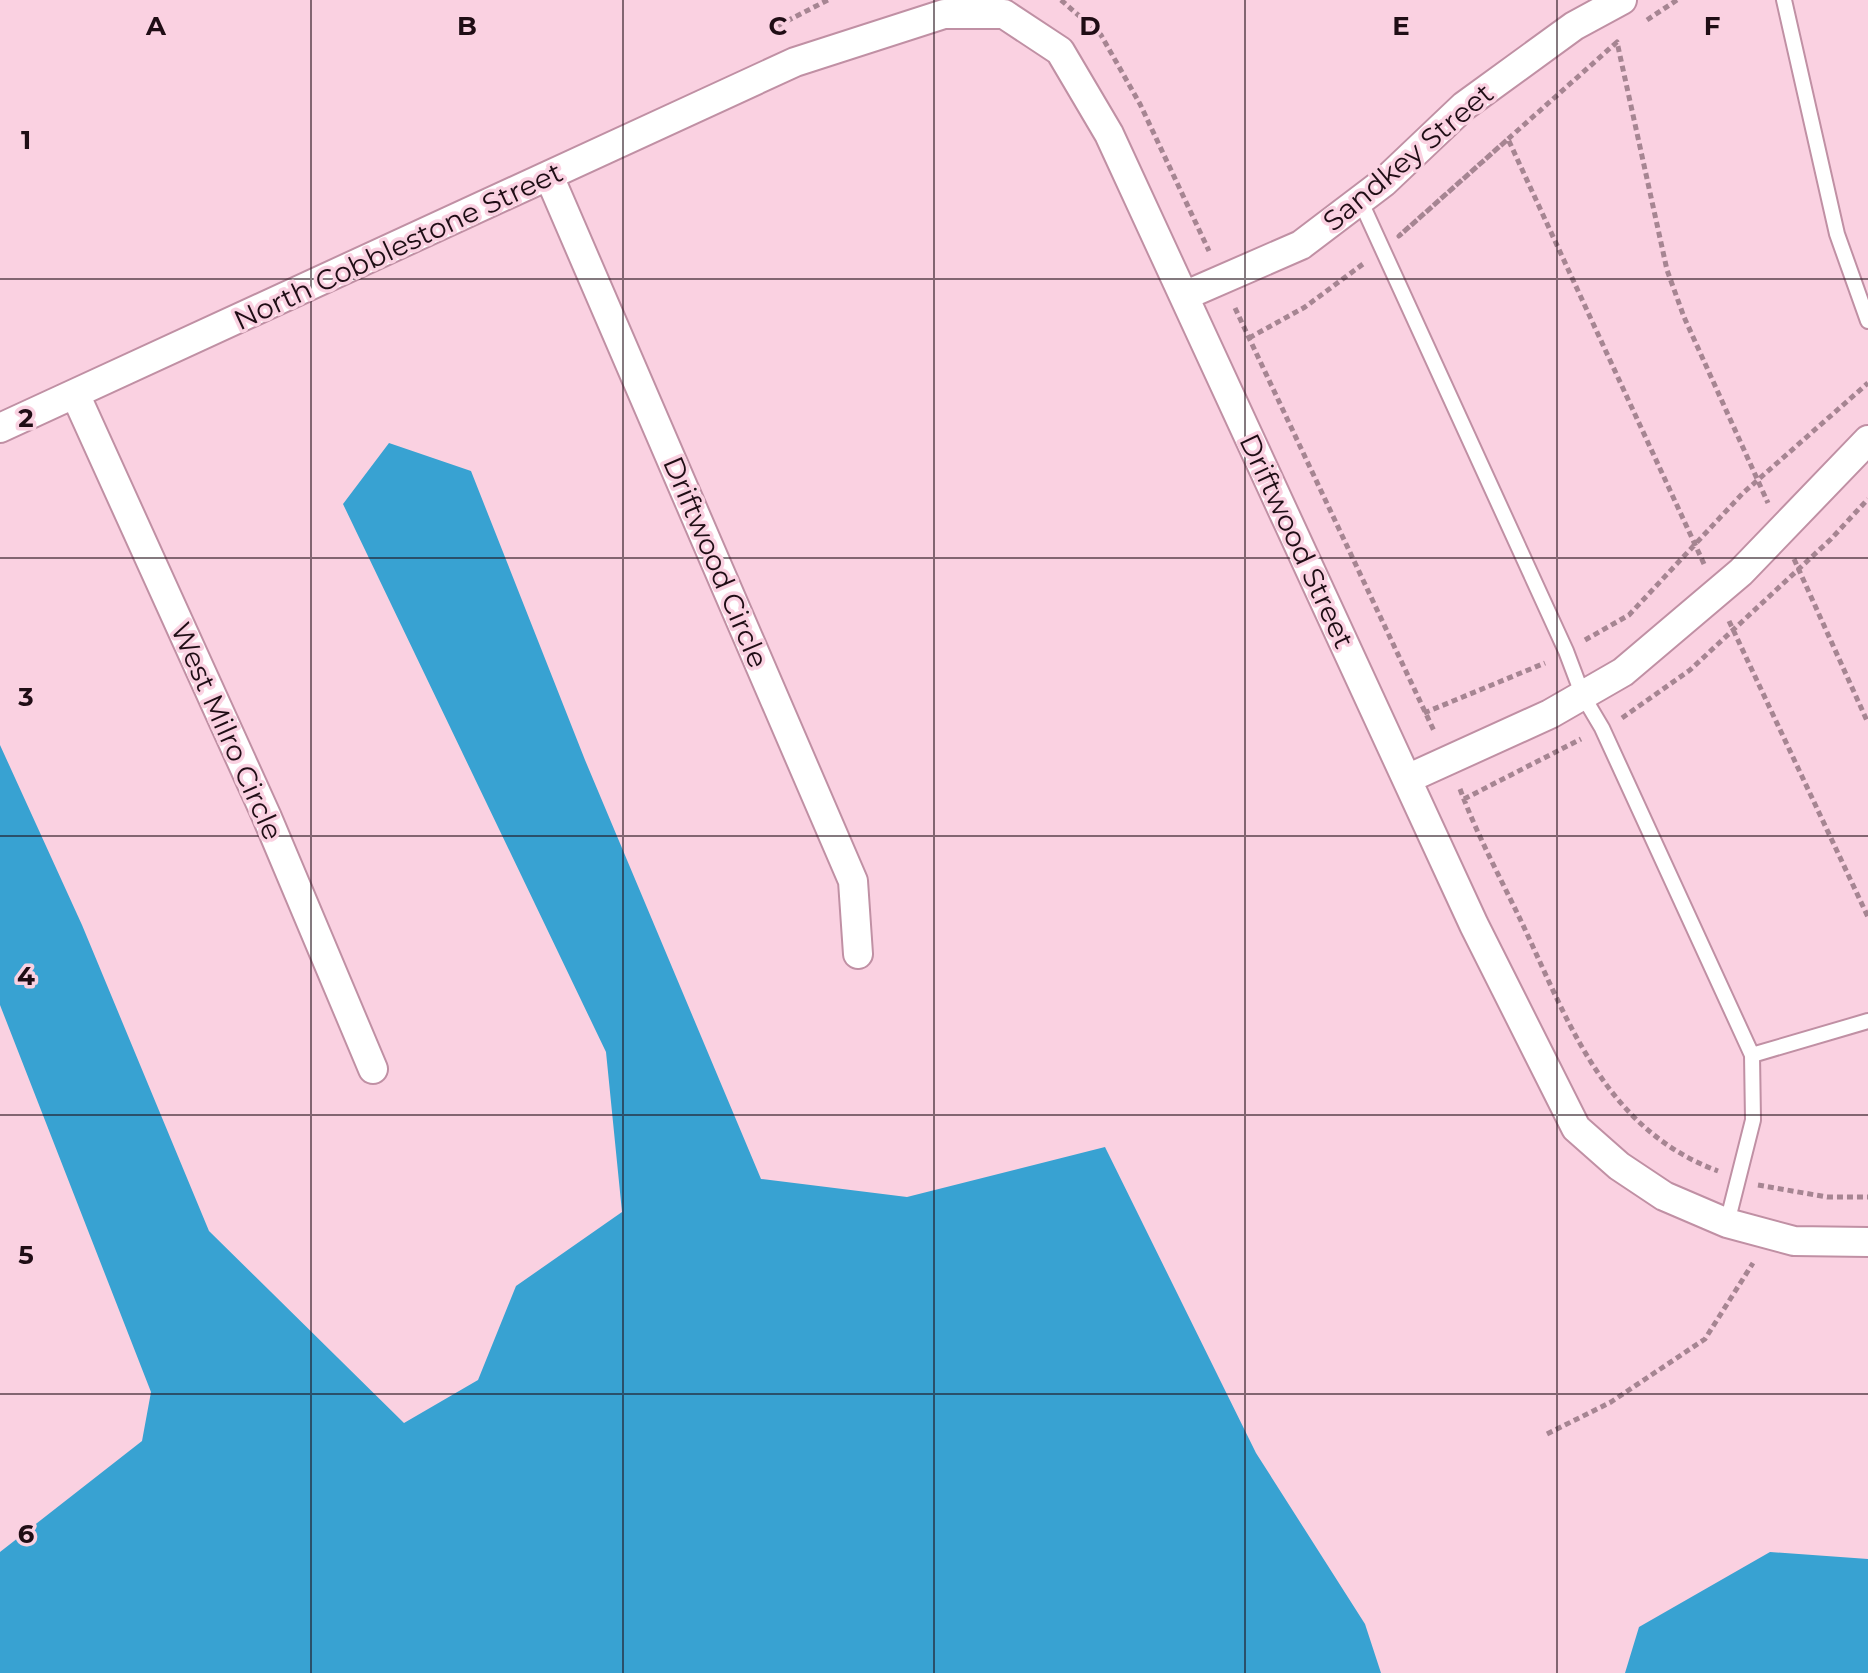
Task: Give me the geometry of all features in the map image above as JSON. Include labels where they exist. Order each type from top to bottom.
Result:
[{"type":"street","name":"Sandkey Street","points":[[1184,296],[1301,245],[1384,182],[1464,106],[1574,26],[1622,0]]},
{"type":"street","name":"Driftwood Street","points":[[795,62],[944,14],[1004,14],[1060,51],[1109,134],[1474,925],[1576,1128],[1619,1166],[1664,1196],[1727,1223],[1794,1241],[1868,1242]]},
{"type":"street","name":"North Cobblestone Street","points":[[0,428],[76,396],[795,62]]},
{"type":"street","name":"Driftwood Circle","points":[[549,176],[853,881],[858,954]]},
{"type":"street","name":"West Milro Circle","points":[[76,396],[266,815],[373,1069]]},
{"type":"street","points":[[1407,779],[1583,696],[1623,672],[1717,592],[1781,531],[1868,440]]},
{"type":"lane","points":[[1784,0],[1837,234],[1868,321]]},
{"type":"lane","points":[[1360,200],[1566,651],[1583,696],[1602,728],[1752,1055],[1753,1120],[1727,1223]]},
{"type":"lane","points":[[1752,1055],[1868,1021]]},
{"type":"path","points":[[769,30],[828,0]]},
{"type":"path","points":[[1061,0],[1101,35],[1140,104],[1584,1054],[1611,1092],[1645,1128],[1676,1150],[1769,1189],[1827,1197],[1868,1197]]},
{"type":"path","points":[[1249,338],[1305,307],[1399,236],[1617,42],[1667,270],[1684,317],[1868,723]]},
{"type":"path","points":[[1399,236],[1508,139],[1868,917]]},
{"type":"path","points":[[1424,713],[1534,670],[1629,615],[1758,481],[1868,383]]},
{"type":"path","points":[[1547,1434],[1611,1402],[1705,1339],[1755,1258]]},
{"type":"water","points":[[389,443],[471,471],[585,760],[761,1179],[907,1197],[1105,1147],[1256,1453],[1365,1624],[1381,1673],[0,1673],[0,1552],[142,1441],[151,1392],[0,1005],[0,745],[82,925],[209,1231],[404,1423],[478,1380],[516,1286],[622,1212],[606,1052],[343,504]]},
{"type":"water","points":[[1770,1552],[1868,1559],[1868,1673],[1625,1673],[1639,1627]]}]
